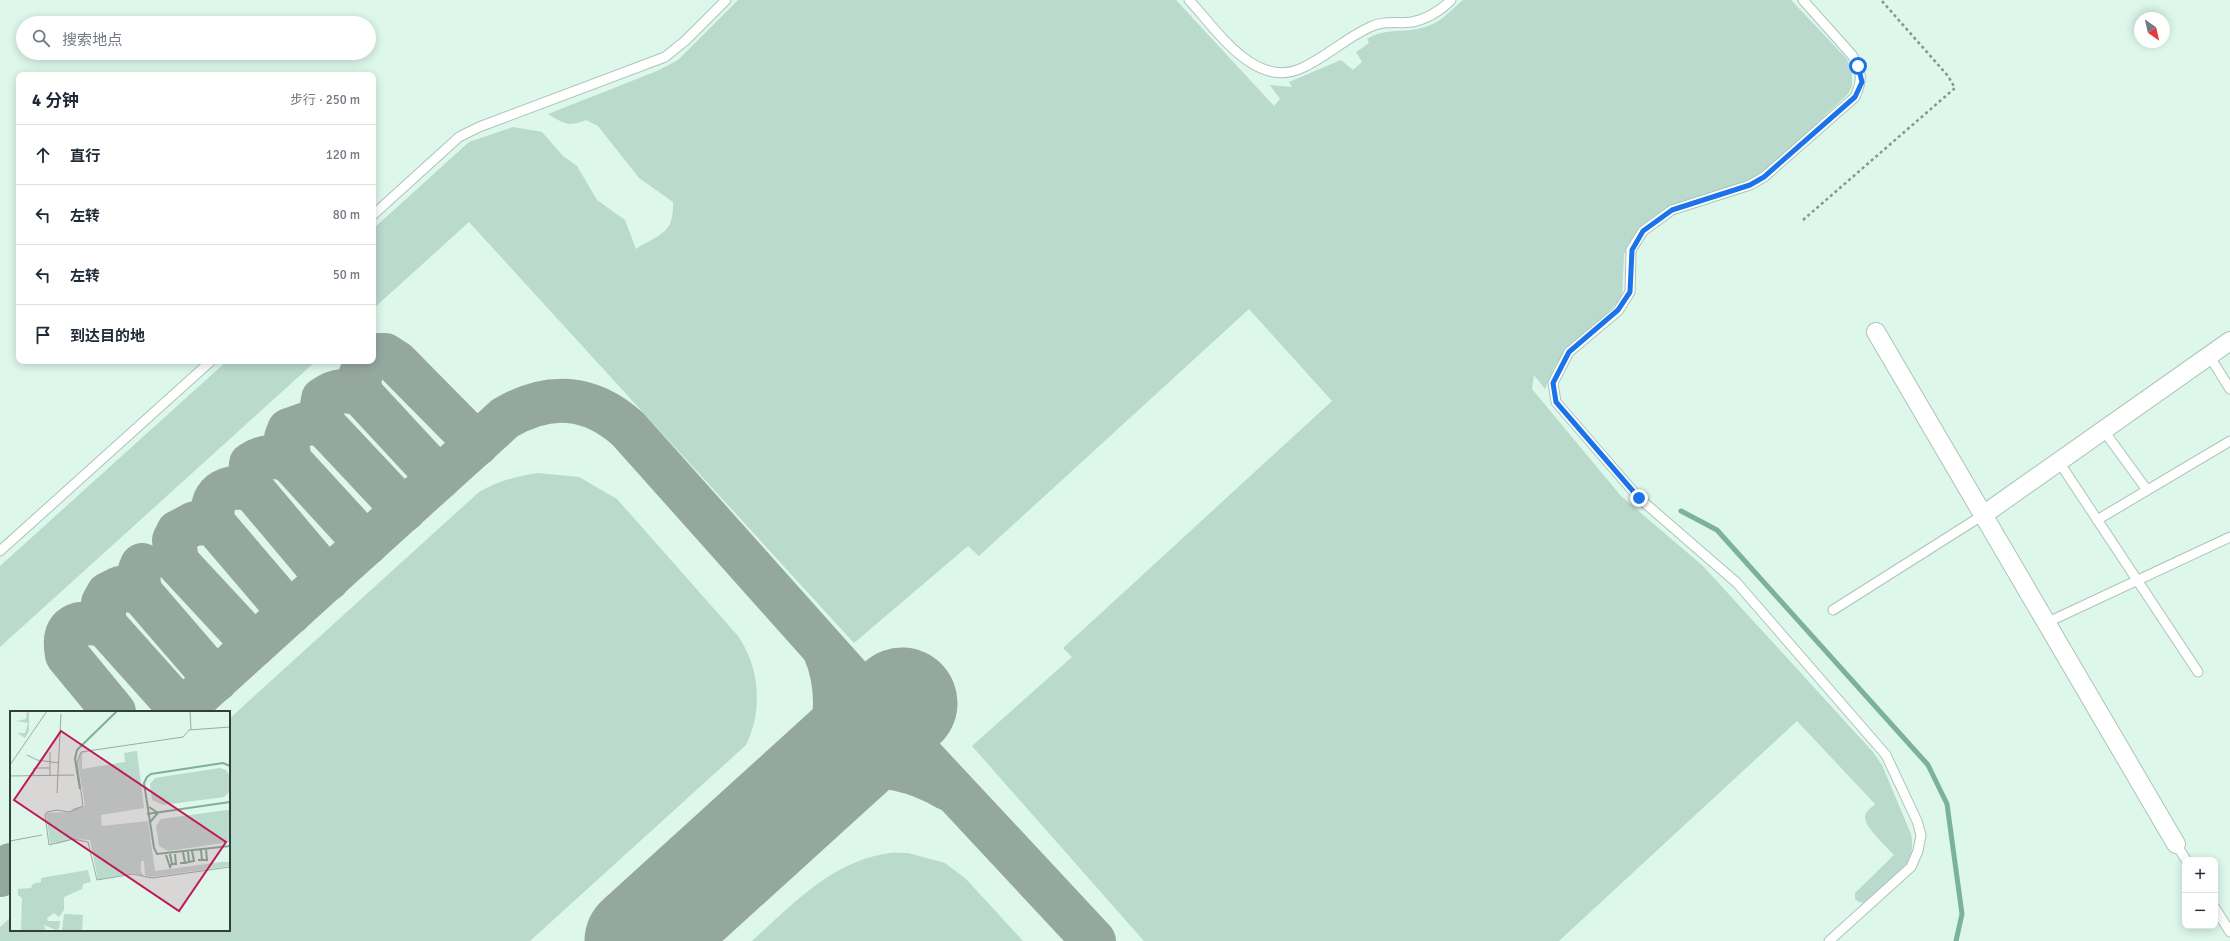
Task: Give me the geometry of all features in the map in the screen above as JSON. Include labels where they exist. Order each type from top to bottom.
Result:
[{"type":"street","points":[[1876,332],[2176,844]]},
{"type":"street","points":[[1982,515],[2230,342]]},
{"type":"lane","points":[[376,212],[459,137],[479,126],[665,57],[685,41],[726,0]]},
{"type":"lane","points":[[1189,0],[1242,57],[1254,67],[1278,74],[1302,69],[1369,27],[1385,22],[1412,22],[1438,12],[1451,0]]},
{"type":"lane","points":[[1803,0],[1852,55],[1858,66],[1862,82],[1855,97],[1764,177],[1750,185],[1672,210],[1643,231],[1632,250],[1630,292],[1618,310],[1569,352],[1553,383],[1556,402],[1639,498],[1737,583],[1886,755],[1918,822],[1920,835],[1918,850],[1911,867],[1829,941]]},
{"type":"lane","points":[[2210,357],[2230,389]]},
{"type":"lane","points":[[0,551],[208,364]]},
{"type":"lane","points":[[2104,431],[2147,490]]},
{"type":"lane","points":[[2097,520],[2230,441]]},
{"type":"lane","points":[[2059,462],[2198,672]]},
{"type":"lane","points":[[1833,610],[1982,515]]},
{"type":"lane","points":[[2046,623],[2230,537]]},
{"type":"lane","points":[[2176,844],[2184,857]]},
{"type":"lane","points":[[2218,913],[2230,932]]},
{"type":"path","points":[[1803,220],[1955,88],[1948,76],[1881,0]]},
{"type":"green space","points":[[738,0],[1176,0],[1274,106],[1280,99],[1270,85],[1292,87],[1289,82],[1341,60],[1353,70],[1362,62],[1356,52],[1369,43],[1367,39],[1382,33],[1412,30],[1433,24],[1463,0],[1791,0],[1847,59],[1852,72],[1852,86],[1848,94],[1758,178],[1682,203],[1638,234],[1624,254],[1622,298],[1556,364],[1545,389],[1534,375],[1532,389],[1621,496],[1703,566],[1873,752],[1882,765],[1911,834],[1912,849],[1907,863],[1865,903],[1859,902],[1855,899],[1855,893],[1894,855],[1871,831],[1865,820],[1867,812],[1875,804],[1797,721],[1559,941],[1144,941],[972,746],[1072,657],[1063,648],[1332,401],[1249,309],[979,556],[968,546],[854,643],[469,222],[376,306],[376,226],[469,142],[513,127],[542,132],[563,156],[577,166],[597,200],[625,220],[636,249],[664,232],[671,221],[673,202],[639,178],[598,126],[586,120],[571,124],[558,120],[548,114],[657,71],[678,60]]},
{"type":"green space","points":[[224,364],[313,364],[0,647],[0,566]]},
{"type":"green space","points":[[538,473],[579,477],[617,499],[738,636],[751,662],[757,690],[755,718],[746,745],[530,941],[0,941],[0,927],[10,918],[10,931],[230,931],[230,718],[479,492],[494,485],[522,476]]},
{"type":"green space","points":[[887,853],[908,853],[945,863],[966,879],[1023,941],[752,941],[797,900],[829,876],[864,859]]},
{"type":"waterway","points":[[1681,511],[1717,530],[1928,765],[1947,804],[1962,914],[1956,941]]},
{"type":"taxiway","points":[[376,355],[385,355],[396,362],[477,444]]},
{"type":"taxiway","points":[[365,364],[359,379],[361,394],[439,478]]},
{"type":"taxiway","points":[[361,394],[341,391],[333,393],[323,399],[321,412],[324,425],[404,510]]},
{"type":"taxiway","points":[[181,711],[505,418],[537,404],[553,401],[569,401],[584,404],[599,409],[628,429],[886,718],[1094,941]]},
{"type":"taxiway","points":[[324,425],[309,423],[289,430],[286,438],[290,461],[366,544]]},
{"type":"taxiway","points":[[290,461],[270,457],[261,459],[251,464],[250,475],[253,490],[328,579]]},
{"type":"taxiway","points":[[253,490],[235,488],[221,493],[216,498],[213,505],[214,524],[290,613]]},
{"type":"taxiway","points":[[214,524],[195,523],[178,532],[174,540],[177,562],[254,645]]},
{"type":"taxiway","points":[[142,565],[138,579],[141,593],[216,680]]},
{"type":"taxiway","points":[[141,593],[120,588],[108,594],[103,603],[105,625],[182,711]]},
{"type":"taxiway","points":[[105,625],[87,623],[74,626],[69,631],[66,645],[67,655],[113,711]]},
{"type":"taxiway","points":[[816,781],[828,748],[835,715],[834,682],[824,649]]},
{"type":"taxiway","points":[[816,781],[840,769],[857,766],[871,766],[898,769],[912,773],[925,777],[948,789]]},
{"type":"taxiway","points":[[0,875],[10,866]]},
{"type":"runway","points":[[640,941],[902,703]]},
{"type":"route","points":[[1639,498],[1556,402],[1553,383],[1560,367],[1569,352],[1618,310],[1630,292],[1632,250],[1643,231],[1672,210],[1750,185],[1764,177],[1855,97],[1862,82],[1858,66]]}]
